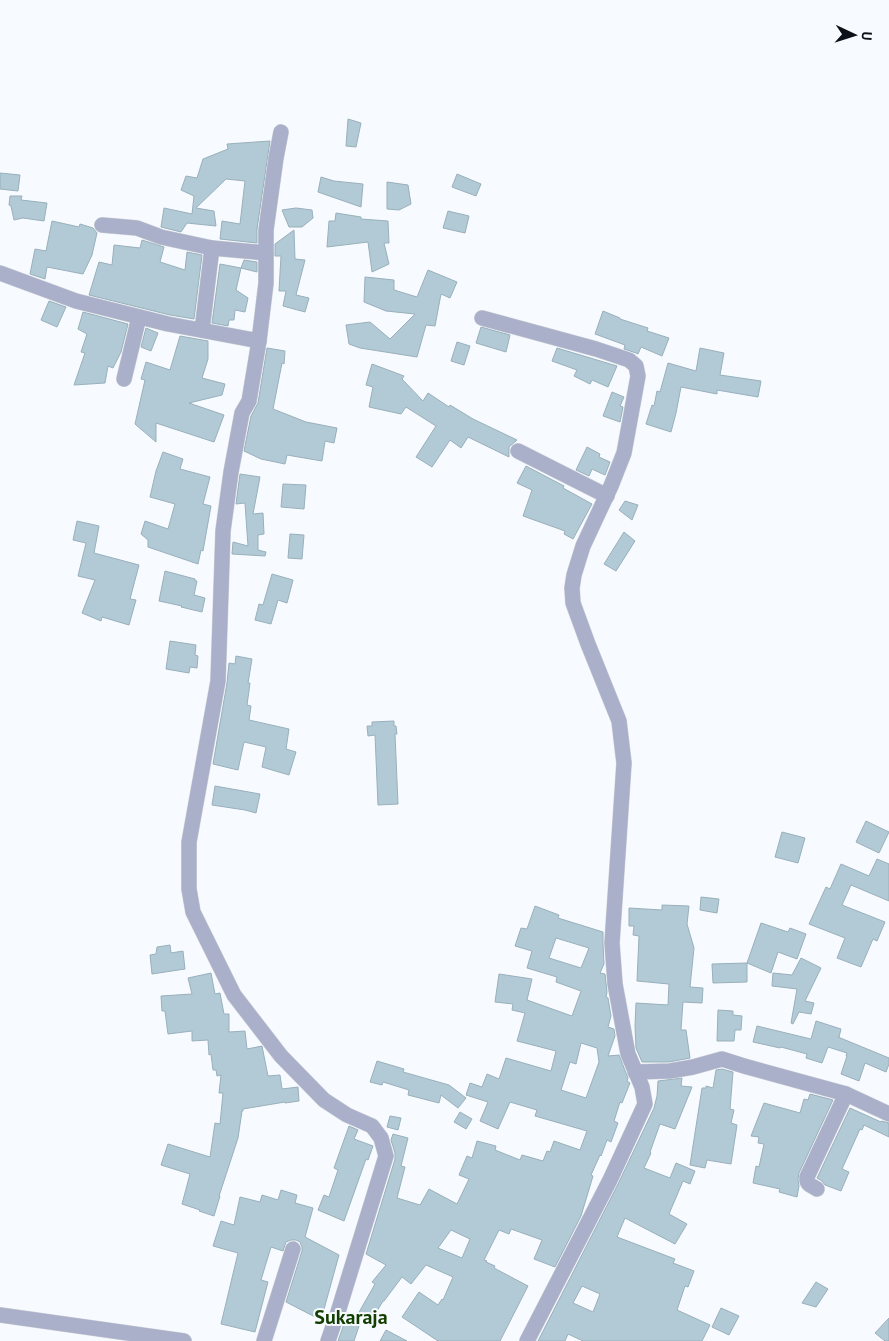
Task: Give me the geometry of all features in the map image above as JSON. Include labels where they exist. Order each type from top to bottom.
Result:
[{"type":"street","points":[[281,132],[266,230],[266,283],[258,341],[248,401],[242,413],[224,521],[218,681],[189,842],[189,889],[193,912],[234,996],[281,1056],[324,1100],[347,1116],[372,1126],[381,1138],[384,1147],[386,1156],[328,1341]]},
{"type":"street","points":[[102,225],[137,228],[161,237],[212,248],[266,254]]},
{"type":"street","points":[[202,330],[212,248]]},
{"type":"street","points":[[0,273],[76,301],[139,317],[258,341]]},
{"type":"street","points":[[124,379],[139,317]]},
{"type":"street","points":[[482,318],[629,360],[636,366],[638,376],[624,453],[584,546],[574,575],[572,588],[576,611],[619,721],[624,763],[612,943],[615,984],[628,1054],[642,1087],[645,1104],[610,1180],[527,1341]]},
{"type":"street","points":[[518,451],[606,496]]},
{"type":"street","points":[[635,1072],[670,1071],[722,1059],[846,1094],[889,1114]]},
{"type":"street","points":[[818,1189],[808,1184],[808,1177],[846,1094]]},
{"type":"street","points":[[264,1341],[293,1249]]},
{"type":"street","points":[[0,1315],[184,1341]]},
{"type":"building","points":[[348,119],[361,123],[356,147],[346,146]]},
{"type":"building","points":[[270,141],[257,229],[257,243],[220,239],[222,221],[240,224],[245,181],[226,179],[196,208],[214,211],[216,226],[187,223],[181,232],[161,227],[164,208],[192,214],[194,196],[181,190],[186,176],[197,178],[203,159],[228,149],[227,144]]},
{"type":"building","points":[[0,173],[20,175],[18,191],[0,189]]},
{"type":"building","points":[[457,174],[481,184],[476,196],[452,187]]},
{"type":"building","points":[[321,177],[334,181],[363,184],[361,207],[318,192]]},
{"type":"building","points":[[387,182],[408,185],[411,204],[399,210],[387,209]]},
{"type":"building","points":[[10,196],[22,196],[21,200],[47,203],[44,221],[23,218],[14,220],[11,206],[9,205]]},
{"type":"building","points":[[296,208],[312,210],[313,218],[302,227],[289,227],[282,210]]},
{"type":"building","points":[[448,211],[469,216],[465,233],[443,228]]},
{"type":"building","points":[[336,213],[361,217],[361,219],[388,221],[389,243],[384,243],[389,264],[372,272],[368,242],[327,247],[329,221],[335,221]]},
{"type":"building","points":[[52,221],[79,227],[80,224],[93,228],[97,233],[92,255],[83,274],[47,267],[45,279],[30,274],[35,249],[46,251]]},
{"type":"building","points":[[294,230],[295,259],[305,260],[296,295],[309,298],[305,312],[283,306],[286,291],[279,291],[281,256],[275,256],[275,244]]},
{"type":"building","points":[[142,240],[164,247],[160,262],[185,270],[187,252],[202,255],[194,319],[89,295],[99,262],[112,265],[114,245],[140,248]]},
{"type":"building","points":[[244,260],[257,262],[257,272],[241,268]]},
{"type":"building","points":[[220,264],[241,268],[236,290],[248,298],[245,312],[235,310],[234,320],[229,320],[228,326],[212,323]]},
{"type":"building","points":[[428,270],[457,282],[450,298],[441,294],[435,326],[426,325],[417,357],[360,348],[349,344],[346,325],[370,322],[390,339],[415,314],[386,311],[364,302],[365,277],[394,280],[394,290],[417,297]]},
{"type":"building","points":[[49,301],[66,307],[57,327],[41,320]]},
{"type":"building","points":[[603,311],[648,328],[647,331],[669,338],[662,356],[641,347],[638,354],[624,349],[625,345],[595,334]]},
{"type":"building","points":[[83,312],[128,324],[121,352],[113,368],[108,366],[105,383],[74,385],[85,353],[81,352],[87,334],[78,329]]},
{"type":"building","points":[[481,327],[510,335],[506,352],[476,343]]},
{"type":"building","points":[[146,328],[158,333],[151,351],[141,347]]},
{"type":"building","points":[[180,336],[208,341],[208,359],[202,378],[225,384],[222,395],[189,403],[224,415],[214,442],[156,423],[156,442],[135,424],[145,380],[141,379],[146,362],[170,370]]},
{"type":"building","points":[[457,342],[470,346],[464,365],[451,361]]},
{"type":"building","points":[[267,348],[285,351],[284,364],[282,363],[273,409],[306,422],[337,428],[334,443],[325,441],[322,461],[287,455],[285,464],[261,459],[244,451],[251,416],[258,403]]},
{"type":"building","points":[[557,348],[617,366],[608,387],[592,380],[590,384],[574,376],[577,370],[552,361]]},
{"type":"building","points":[[700,348],[724,353],[720,375],[761,381],[758,397],[717,390],[717,394],[681,387],[671,432],[646,424],[652,405],[654,406],[657,391],[660,392],[668,363],[696,371]]},
{"type":"building","points":[[372,364],[404,376],[402,379],[423,401],[428,393],[449,407],[450,405],[473,419],[517,440],[509,447],[509,457],[468,437],[461,448],[450,440],[432,467],[416,457],[436,426],[406,407],[401,414],[369,407],[373,387],[366,385]]},
{"type":"building","points":[[612,392],[624,397],[620,406],[623,407],[620,422],[603,416]]},
{"type":"building","points":[[587,447],[600,454],[599,457],[610,462],[605,475],[592,469],[589,476],[576,470]]},
{"type":"building","points":[[163,452],[183,459],[180,469],[210,477],[203,504],[211,506],[203,551],[201,550],[198,564],[148,547],[148,540],[141,534],[145,521],[168,529],[175,504],[150,497]]},
{"type":"building","points":[[526,466],[564,486],[563,488],[592,504],[573,539],[564,534],[565,531],[523,516],[532,490],[517,483]]},
{"type":"building","points":[[240,474],[260,477],[253,514],[263,513],[264,534],[258,535],[258,550],[266,552],[265,556],[232,554],[233,542],[248,546],[245,503],[236,504]]},
{"type":"building","points":[[283,484],[306,485],[304,509],[281,507]]},
{"type":"building","points":[[625,501],[638,505],[632,520],[619,510]]},
{"type":"building","points":[[77,521],[99,526],[94,553],[139,565],[130,599],[136,600],[129,625],[102,617],[101,621],[82,613],[95,580],[78,576],[86,543],[73,540]]},
{"type":"building","points":[[624,532],[635,541],[616,571],[604,564]]},
{"type":"building","points":[[290,534],[304,535],[302,559],[288,558]]},
{"type":"building","points":[[165,571],[197,581],[194,595],[205,598],[202,612],[159,601]]},
{"type":"building","points":[[272,574],[293,580],[287,603],[278,600],[271,624],[255,620],[259,604],[263,605]]},
{"type":"building","points":[[170,641],[196,645],[195,655],[198,656],[197,668],[190,667],[189,673],[166,669]]},
{"type":"building","points":[[236,656],[252,659],[248,683],[250,683],[247,705],[251,706],[249,720],[289,729],[286,749],[296,752],[289,775],[262,767],[266,747],[244,742],[238,770],[213,764],[229,663],[235,664]]},
{"type":"building","points":[[394,721],[397,734],[395,734],[398,804],[378,805],[375,735],[368,736],[367,726],[372,726],[372,722]]},
{"type":"building","points":[[215,786],[260,794],[256,813],[212,805]]},
{"type":"building","points":[[866,821],[889,832],[879,853],[856,842]]},
{"type":"building","points":[[782,832],[805,838],[798,863],[775,857]]},
{"type":"building","points":[[877,859],[889,864],[889,901],[851,885],[842,905],[885,922],[877,941],[873,939],[861,967],[837,958],[845,938],[809,924],[826,887],[830,889],[841,864],[869,876]]},
{"type":"building","points":[[701,897],[719,899],[717,913],[700,910]]},
{"type":"building","points":[[662,905],[689,906],[687,924],[694,948],[690,987],[703,988],[702,1003],[683,1002],[681,1030],[686,1030],[690,1058],[669,1062],[642,1062],[636,1048],[636,1003],[668,1005],[669,984],[637,981],[639,936],[633,935],[634,926],[629,926],[629,908],[662,910]]},
{"type":"building","points":[[535,906],[559,915],[558,918],[603,932],[604,964],[600,973],[605,974],[606,997],[608,998],[611,1016],[608,1027],[614,1029],[615,1036],[608,1056],[619,1055],[628,1078],[627,1081],[630,1083],[622,1103],[620,1102],[614,1121],[618,1123],[611,1142],[607,1140],[591,1175],[593,1176],[581,1216],[555,1267],[534,1259],[542,1240],[511,1229],[509,1234],[499,1230],[484,1260],[495,1266],[494,1268],[528,1286],[500,1341],[438,1341],[402,1317],[419,1292],[438,1305],[443,1300],[453,1277],[426,1265],[411,1284],[402,1277],[383,1301],[371,1321],[358,1314],[375,1284],[372,1282],[386,1265],[366,1254],[395,1159],[391,1140],[393,1134],[408,1138],[401,1166],[405,1167],[397,1198],[420,1205],[429,1189],[457,1204],[469,1179],[459,1175],[467,1156],[472,1158],[477,1141],[496,1146],[495,1150],[520,1160],[522,1155],[543,1161],[547,1151],[550,1152],[554,1141],[580,1150],[587,1131],[535,1116],[537,1110],[510,1102],[498,1129],[480,1121],[488,1102],[466,1095],[470,1083],[482,1087],[487,1074],[499,1079],[506,1058],[551,1071],[556,1051],[517,1041],[525,1013],[512,1010],[513,1004],[495,1002],[499,974],[532,979],[527,1000],[572,1016],[581,991],[556,982],[557,977],[527,968],[532,951],[515,946],[521,928],[527,929]],"holes":[[[556,938],[589,948],[581,968],[549,958]],[[581,1043],[597,1048],[599,1062],[586,1098],[561,1090],[570,1062],[576,1064]],[[451,1230],[470,1239],[462,1258],[438,1248]]]},
{"type":"building","points":[[761,923],[788,932],[790,928],[806,934],[797,959],[778,952],[771,973],[747,963]]},
{"type":"building","points":[[170,945],[171,953],[183,951],[185,969],[152,974],[150,955],[156,954],[157,947]]},
{"type":"building","points":[[801,958],[821,968],[805,1001],[814,1003],[811,1014],[799,1012],[793,1024],[791,1023],[797,989],[772,986],[773,973],[792,975]]},
{"type":"building","points":[[747,963],[747,982],[713,983],[712,964]]},
{"type":"building","points":[[211,973],[215,994],[220,993],[224,1014],[229,1014],[229,1032],[245,1031],[247,1049],[262,1046],[268,1076],[280,1075],[282,1089],[298,1087],[299,1101],[243,1109],[238,1138],[214,1216],[182,1204],[190,1174],[161,1165],[168,1144],[210,1157],[215,1123],[220,1124],[223,1093],[219,1093],[221,1075],[217,1076],[216,1070],[213,1070],[208,1040],[192,1041],[192,1031],[168,1034],[165,1011],[162,1011],[161,996],[192,994],[188,978]]},
{"type":"building","points":[[718,1010],[733,1011],[733,1015],[742,1016],[741,1030],[735,1030],[734,1041],[717,1041]]},
{"type":"building","points":[[816,1021],[841,1029],[838,1037],[889,1058],[886,1072],[865,1063],[859,1081],[841,1074],[847,1053],[828,1047],[822,1063],[806,1058],[807,1054],[753,1042],[757,1026],[811,1039]]},
{"type":"building","points":[[377,1061],[404,1069],[403,1072],[449,1085],[466,1098],[458,1108],[441,1095],[439,1103],[408,1095],[409,1090],[383,1082],[382,1085],[370,1082]]},
{"type":"building","points":[[722,1069],[733,1072],[730,1109],[734,1110],[731,1123],[737,1125],[731,1164],[707,1160],[705,1168],[690,1165],[702,1088],[706,1088],[706,1086],[713,1088],[716,1070]]},
{"type":"building","points":[[682,1078],[681,1086],[692,1087],[675,1129],[660,1124],[644,1168],[670,1178],[676,1163],[695,1171],[690,1184],[683,1181],[669,1214],[687,1224],[675,1244],[625,1218],[617,1237],[675,1259],[673,1263],[694,1271],[688,1287],[685,1286],[677,1310],[710,1325],[702,1341],[583,1341],[568,1334],[565,1341],[538,1341],[618,1184],[654,1108],[658,1081]],"holes":[[[582,1286],[600,1294],[593,1312],[573,1303]]]},
{"type":"building","points":[[810,1094],[833,1100],[799,1173],[797,1197],[779,1192],[780,1189],[753,1183],[756,1166],[759,1167],[764,1144],[758,1143],[759,1137],[751,1136],[764,1103],[800,1113],[804,1099],[808,1100]]},
{"type":"building","points":[[850,1108],[881,1122],[889,1123],[889,1137],[864,1125],[862,1130],[860,1129],[842,1169],[849,1172],[841,1191],[825,1185],[817,1178]]},
{"type":"building","points":[[460,1112],[472,1119],[466,1129],[454,1122]]},
{"type":"building","points":[[390,1116],[401,1118],[398,1130],[387,1127]]},
{"type":"building","points":[[349,1126],[358,1130],[354,1139],[373,1146],[368,1160],[366,1159],[344,1221],[318,1210],[324,1195],[329,1197],[338,1170],[334,1168]]},
{"type":"building","points":[[281,1190],[297,1195],[295,1203],[313,1208],[305,1237],[339,1255],[321,1320],[286,1302],[302,1251],[300,1242],[291,1240],[286,1242],[283,1251],[271,1247],[261,1280],[268,1282],[255,1332],[221,1324],[238,1253],[213,1246],[221,1221],[234,1225],[240,1197],[260,1202],[262,1195],[278,1200]]},
{"type":"building","points":[[816,1282],[828,1289],[816,1307],[802,1303]]},
{"type":"building","points":[[721,1308],[739,1316],[729,1335],[712,1327]]},
{"type":"building","points":[[889,1318],[889,1341],[885,1341],[875,1333]]},
{"type":"building","points":[[345,1321],[359,1326],[354,1341],[338,1341]]},
{"type":"building","points":[[386,1330],[407,1341],[380,1341]]},
{"type":"district","name":"Sukaraja","points":[[351,1317]]}]
